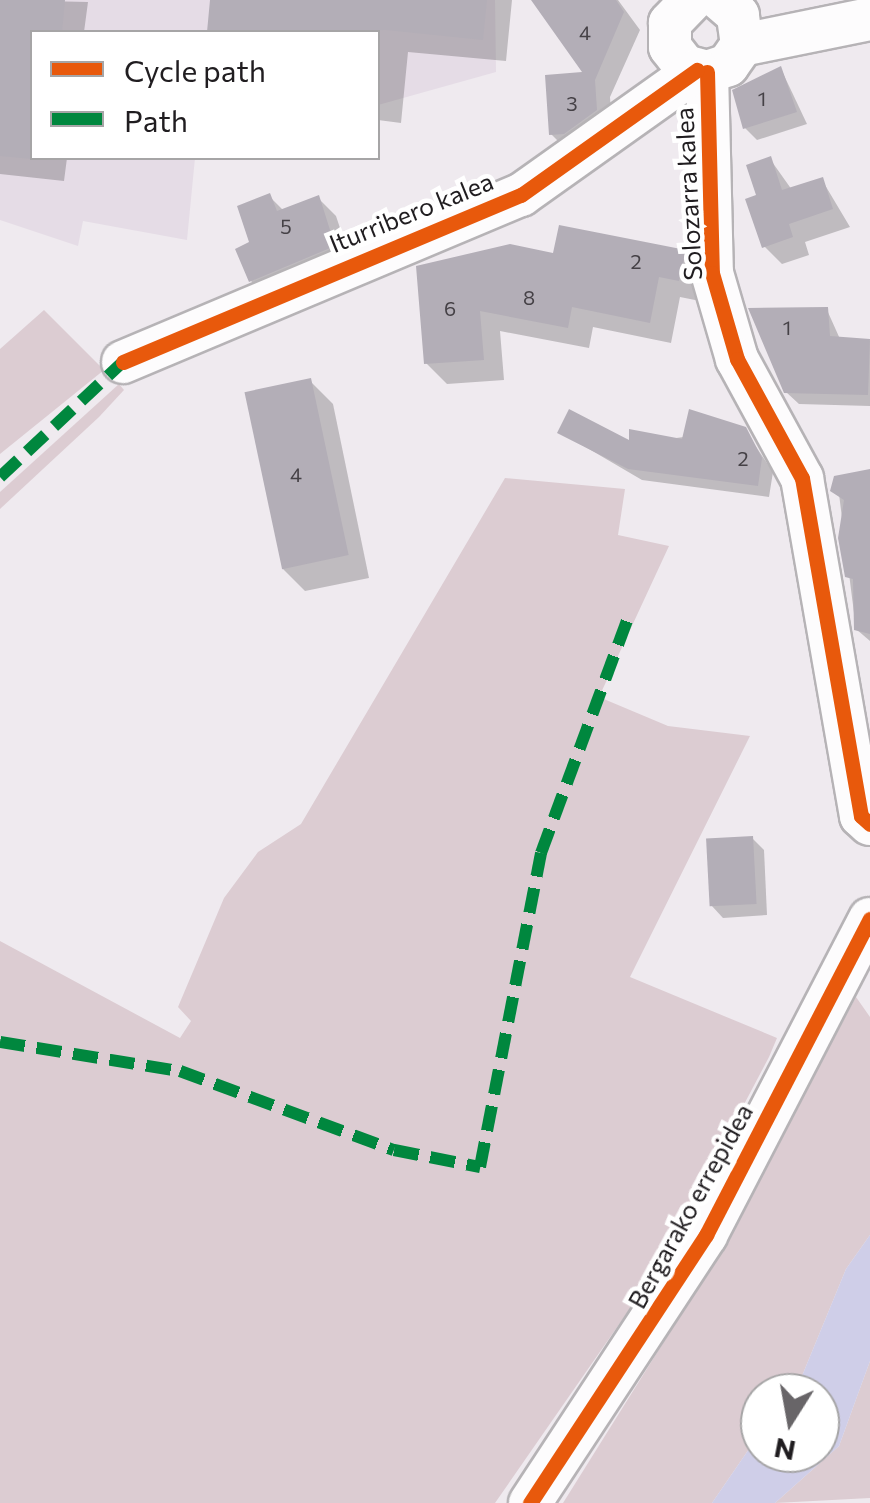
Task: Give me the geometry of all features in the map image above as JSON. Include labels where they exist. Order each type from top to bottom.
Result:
[{"type":"street","points":[[672,6],[670,47],[702,71]]},
{"type":"street","points":[[739,15],[870,19]]},
{"type":"street","name":"Iturribero kalea","points":[[124,362],[521,195],[702,71],[728,65],[739,15]]},
{"type":"street","name":"Solozarra kalea","points":[[702,71],[712,273],[737,359],[802,478],[861,816],[870,824]]},
{"type":"street","name":"Bergarako errepidea","points":[[530,1503],[706,1235],[870,919]]},
{"type":"shaded area","points":[[0,0],[495,0],[496,72],[380,104],[380,30],[30,30],[30,160],[195,160],[187,240],[83,221],[78,246],[0,220]]},
{"type":"shaded area","points":[[44,310],[104,370],[0,454],[0,349]]},
{"type":"shaded area","points":[[119,384],[124,390],[99,417],[0,509],[0,492]]},
{"type":"shaded area","points":[[505,478],[625,489],[618,535],[669,546],[599,697],[668,726],[750,736],[630,977],[777,1038],[769,1057],[656,1271],[495,1503],[0,1503],[0,941],[180,1038],[191,1021],[178,1007],[224,898],[258,852],[301,824]]},
{"type":"shaded area","points":[[856,997],[870,1017],[870,1235],[846,1269],[803,1373],[740,1373],[740,1462],[712,1503],[563,1503],[710,1268]]},
{"type":"shaded area","points":[[870,1361],[870,1498],[775,1503],[809,1473],[840,1473],[840,1443]]},
{"type":"water","points":[[870,1235],[870,1361],[840,1443],[840,1373],[803,1373],[846,1269]]},
{"type":"water","points":[[740,1462],[740,1473],[809,1473],[775,1503],[712,1503]]},
{"type":"building","points":[[0,0],[65,0],[62,30],[30,30],[30,159],[0,156]]},
{"type":"building","points":[[210,0],[487,0],[483,40],[386,30],[207,30]]},
{"type":"building","points":[[531,0],[616,0],[624,12],[595,80],[597,110],[564,134],[549,135],[545,75],[582,72]]},
{"type":"building","points":[[781,66],[797,112],[743,129],[732,90]]},
{"type":"building","points":[[771,156],[782,190],[823,177],[833,209],[789,224],[793,237],[762,248],[745,199],[756,195],[746,165]]},
{"type":"building","points":[[270,193],[277,211],[319,195],[335,246],[249,282],[235,249],[249,242],[237,206]]},
{"type":"building","points":[[559,225],[686,250],[679,281],[659,277],[650,323],[572,307],[568,328],[480,311],[484,360],[424,364],[416,266],[510,244],[553,253]]},
{"type":"building","points":[[828,307],[830,336],[870,339],[868,395],[784,393],[748,308]]},
{"type":"building","points":[[311,378],[349,555],[282,569],[244,392]]},
{"type":"building","points":[[569,409],[629,440],[629,429],[682,439],[689,409],[746,427],[762,458],[758,486],[628,469],[557,433]]},
{"type":"building","points":[[870,469],[870,634],[854,630],[853,579],[845,577],[838,538],[844,500],[830,491],[834,476]]},
{"type":"building","points":[[753,836],[757,904],[710,906],[706,838]]},
{"type":"marked path","points":[[0,477],[123,362]]},
{"type":"marked path","points":[[0,1042],[180,1071],[394,1150],[480,1167],[541,853],[630,612]]},
{"type":"cycle path","points":[[123,362],[521,195],[697,70]]},
{"type":"cycle path","points":[[707,72],[712,273],[737,359],[802,478],[861,816],[870,824]]},
{"type":"cycle path","points":[[530,1503],[706,1235],[870,919]]}]
